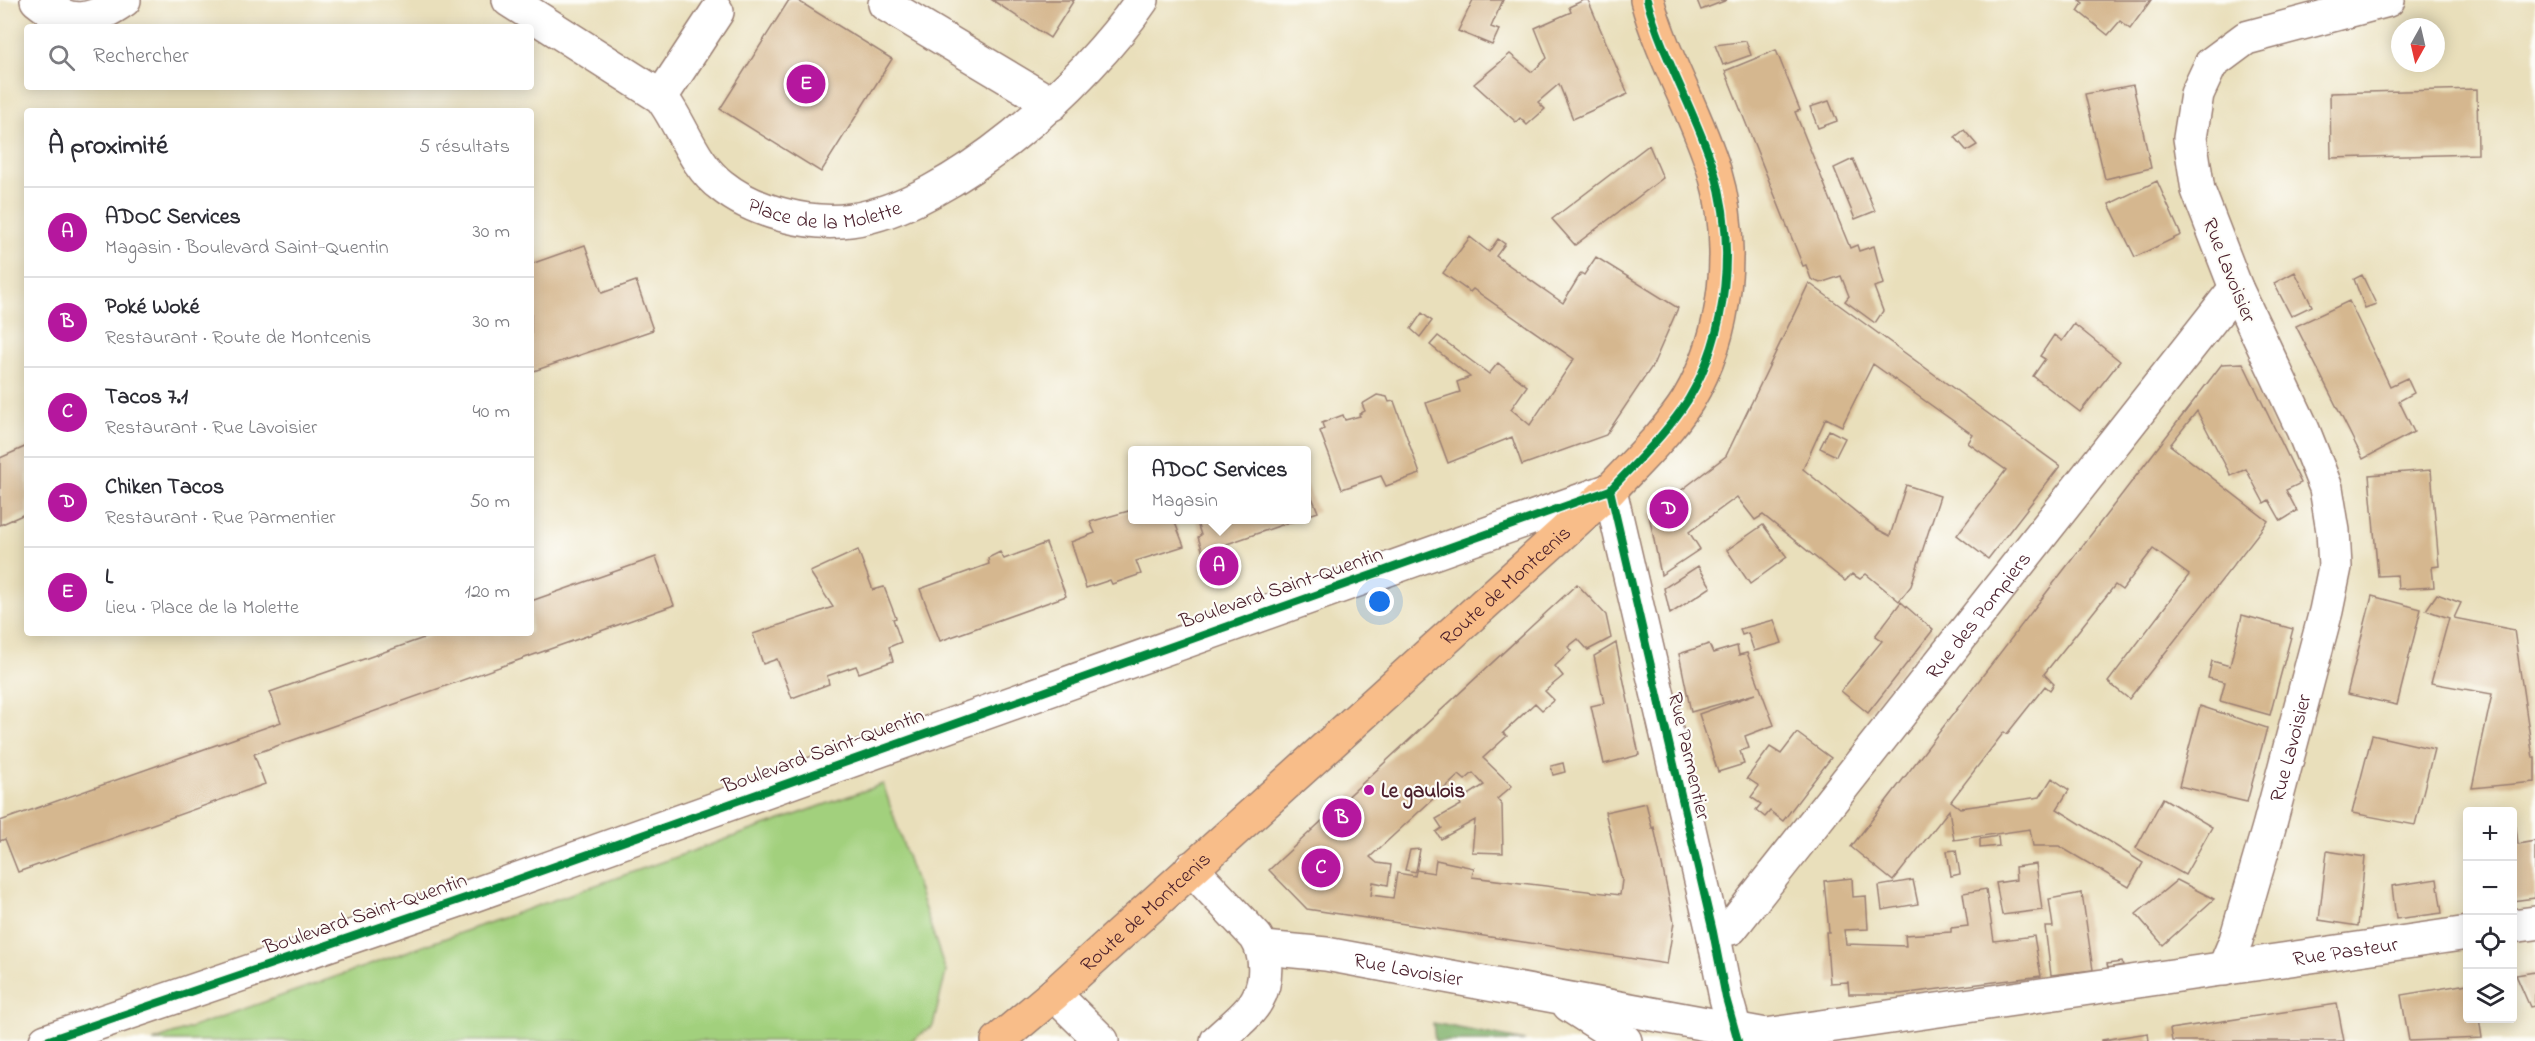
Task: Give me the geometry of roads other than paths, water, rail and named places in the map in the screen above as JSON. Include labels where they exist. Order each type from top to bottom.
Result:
[{"type":"main road","name":"Route de Montcenis","points":[[1006,1034],[1054,994],[1610,490],[1658,438],[1687,400],[1705,364],[1720,312],[1726,256],[1725,215],[1713,169],[1647,0]]},
{"type":"street","points":[[37,0],[53,13],[75,20],[101,16],[124,0]]},
{"type":"street","name":"Place de la Molette","points":[[509,0],[661,97],[676,117],[698,158],[720,186],[751,204],[791,218],[850,221],[902,206],[998,148],[1052,104],[1119,34],[1142,0]]},
{"type":"street","name":"Rue Lavoisier","points":[[1264,948],[1326,954],[1552,994],[1736,1036],[1766,1035],[2224,969],[2236,940],[2269,827],[2326,611],[2335,567],[2333,531],[2326,488],[2303,430],[2236,288],[2198,190],[2190,138],[2197,94],[2211,64],[2246,38],[2388,0]]},
{"type":"street","points":[[885,4],[1052,104]]},
{"type":"street","points":[[661,97],[717,12]]},
{"type":"street","name":"Rue des Pompiers","points":[[1713,932],[1731,928],[2236,288]]},
{"type":"street","name":"Rue Parmentier","points":[[1610,490],[1736,1036]]},
{"type":"street","name":"Boulevard Saint-Quentin","points":[[46,1041],[468,897],[1610,490]]},
{"type":"street","points":[[1191,868],[1264,948],[1265,963],[1257,1001],[1217,1041]]},
{"type":"street","points":[[2517,925],[2535,923]]},
{"type":"street","name":"Rue Pasteur","points":[[2224,969],[2463,934]]},
{"type":"street","points":[[1054,994],[1102,1041]]},
{"type":"street","name":"Rue Lavoisier","points":[[1552,994],[1625,1041]]},
{"type":"place","name":"L","points":[[806,84]]},
{"type":"place","name":"Chiken Tacos","points":[[1669,509]]},
{"type":"place","name":"ADOC Services","points":[[1219,566]]},
{"type":"place","name":"Le gaulois","points":[[1369,790]]},
{"type":"place","name":"Poké Woké","points":[[1342,818]]},
{"type":"place","name":"Tacos 7.1","points":[[1321,868]]}]
